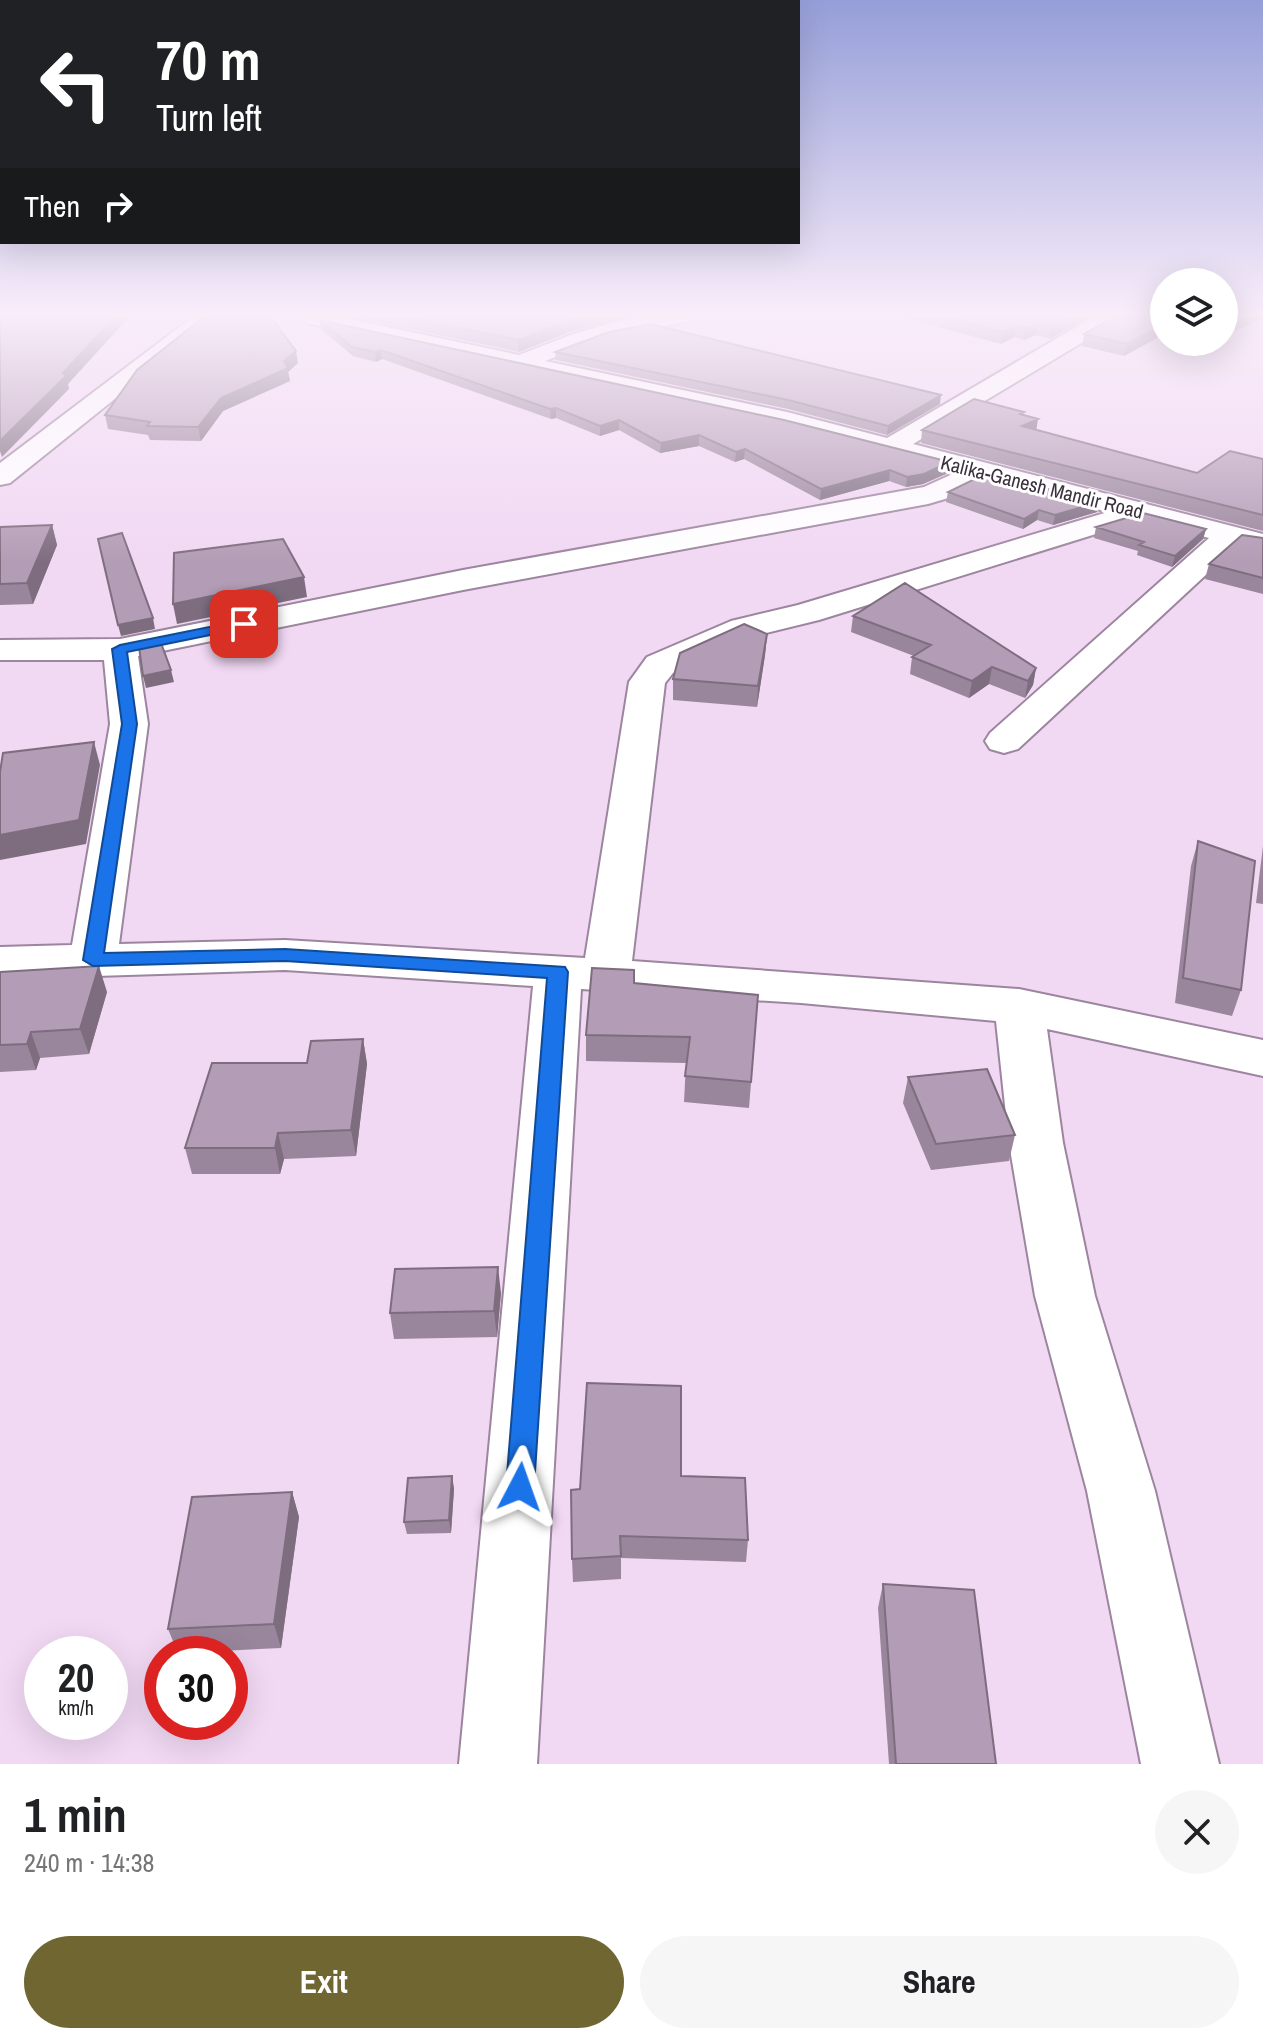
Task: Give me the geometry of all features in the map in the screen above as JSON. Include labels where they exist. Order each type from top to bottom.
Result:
[{"type":"street","points":[[0,477],[101,398]]},
{"type":"street","name":"Kalika-Ganesh Mandir Road","points":[[685,398],[787,420],[1247,539]]},
{"type":"street","points":[[890,447],[972,398]]},
{"type":"street","points":[[0,650],[120,649],[463,580],[889,503],[945,490],[981,471]]},
{"type":"street","points":[[498,1764],[582,973],[647,682],[660,665],[743,628],[807,613],[1140,512]]},
{"type":"street","points":[[1004,741],[1247,539]]},
{"type":"street","points":[[93,960],[129,724],[120,649]]},
{"type":"street","points":[[0,963],[285,955],[801,987],[1019,1006],[1263,1058]]},
{"type":"street","points":[[1019,1006],[1036,1143],[1065,1296],[1121,1491],[1180,1764]]},
{"type":"building","points":[[0,398],[43,398],[0,441]]},
{"type":"building","points":[[117,398],[221,398],[198,427],[147,426],[150,422],[105,415]]},
{"type":"building","points":[[519,398],[683,398],[950,462],[924,474],[907,477],[890,470],[821,489],[745,449],[736,452],[699,435],[661,443],[619,420],[600,426],[556,408],[550,409]]},
{"type":"building","points":[[780,398],[935,398],[888,426]]},
{"type":"building","points":[[974,399],[1024,412],[1020,414],[1038,419],[1022,426],[1197,473],[1230,451],[1263,459],[1263,515],[922,430]]},
{"type":"building","points":[[987,473],[1099,502],[1055,515],[1039,510],[1024,519],[948,492]]},
{"type":"building","points":[[1143,513],[1206,529],[1175,556],[1139,545],[1144,542],[1096,527]]},
{"type":"building","points":[[52,525],[27,583],[0,584],[0,527]]},
{"type":"building","points":[[122,533],[153,618],[118,625],[98,539]]},
{"type":"building","points":[[1242,535],[1263,538],[1263,578],[1209,564]]},
{"type":"building","points":[[283,539],[304,577],[173,604],[174,553]]},
{"type":"building","points":[[905,583],[1036,668],[1028,681],[992,667],[972,681],[912,657],[931,645],[853,616]]},
{"type":"building","points":[[744,624],[767,634],[758,686],[673,679],[680,653]]},
{"type":"building","points":[[161,643],[171,670],[143,676],[139,647]]},
{"type":"building","points":[[94,742],[79,820],[0,835],[3,753]]},
{"type":"building","points":[[1198,841],[1255,861],[1241,990],[1183,978]]},
{"type":"building","points":[[99,966],[80,1029],[31,1032],[27,1044],[0,1045],[0,972]]},
{"type":"building","points":[[592,968],[634,970],[634,983],[758,995],[751,1082],[685,1076],[690,1037],[586,1035]]},
{"type":"building","points":[[363,1039],[351,1130],[278,1133],[275,1148],[185,1148],[212,1063],[307,1063],[311,1041]]},
{"type":"building","points":[[987,1069],[1015,1135],[936,1144],[908,1077]]},
{"type":"building","points":[[498,1267],[494,1311],[390,1313],[395,1269]]},
{"type":"building","points":[[587,1383],[681,1386],[681,1476],[745,1478],[748,1540],[620,1536],[621,1556],[572,1559],[571,1490],[580,1489]]},
{"type":"building","points":[[452,1476],[449,1520],[404,1522],[408,1478]]},
{"type":"building","points":[[292,1492],[274,1624],[168,1629],[192,1497]]},
{"type":"building","points":[[883,1584],[974,1590],[996,1764],[896,1764]]},
{"type":"route","points":[[244,624],[120,649],[129,724],[93,960],[285,955],[558,972],[520,1487]]}]
